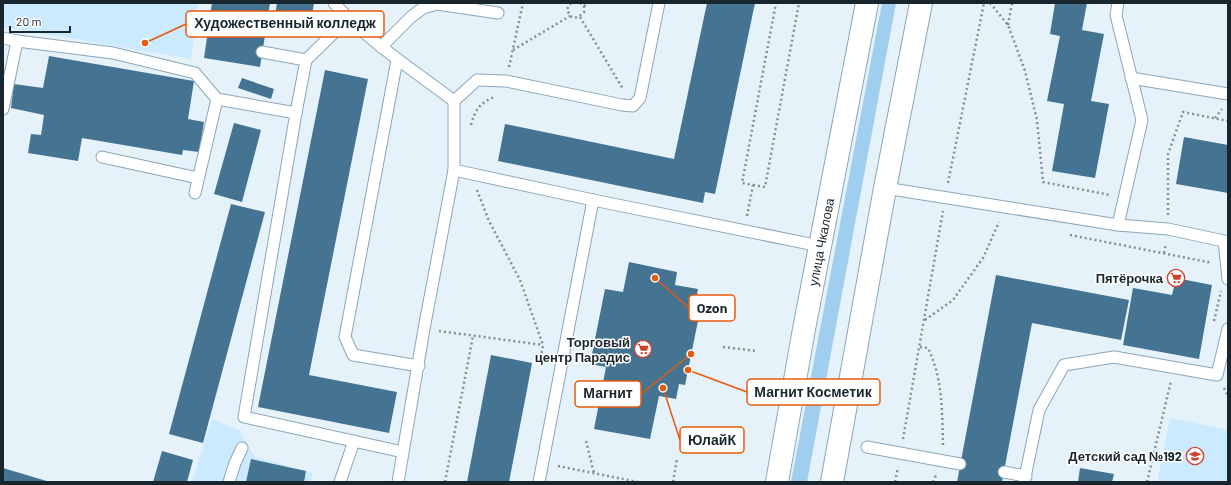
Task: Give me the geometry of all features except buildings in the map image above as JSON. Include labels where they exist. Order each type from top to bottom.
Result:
[{"type":"main road","name":"улица Чкалова","points":[[777,482],[820,246],[867,3]]},
{"type":"main road","points":[[832,482],[885,188],[921,3]]},
{"type":"lane","points":[[334,3],[348,19],[381,47],[454,101]]},
{"type":"lane","points":[[398,482],[419,366],[424,329],[454,170],[454,101],[477,80],[506,81],[633,106],[640,98],[659,3]]},
{"type":"lane","points":[[1118,3],[1116,15],[1142,120],[1118,225]]},
{"type":"lane","points":[[381,47],[411,17],[423,8],[436,4],[498,13]]},
{"type":"lane","points":[[348,19],[306,60],[244,417],[403,452]]},
{"type":"lane","points":[[3,38],[113,53],[195,73],[217,99],[296,113]]},
{"type":"lane","points":[[3,109],[8,62],[17,41]]},
{"type":"lane","points":[[262,52],[306,60]]},
{"type":"lane","points":[[397,60],[344,337],[353,355],[419,366]]},
{"type":"lane","points":[[1131,78],[1228,94]]},
{"type":"lane","points":[[195,193],[217,99]]},
{"type":"lane","points":[[102,157],[198,178]]},
{"type":"lane","points":[[454,170],[820,246]]},
{"type":"lane","points":[[885,188],[1118,225],[1168,229],[1226,241],[1225,282]]},
{"type":"lane","points":[[538,482],[593,200]]},
{"type":"lane","points":[[1004,472],[1025,479],[1039,410],[1064,365],[1114,357],[1218,375],[1228,329]]},
{"type":"lane","points":[[340,482],[354,441]]},
{"type":"lane","points":[[867,447],[960,464]]},
{"type":"lane","points":[[229,482],[242,448]]},
{"type":"path","points":[[570,3],[567,8],[570,16]]},
{"type":"path","points":[[580,3],[584,6]]},
{"type":"path","points":[[584,6],[589,3]]},
{"type":"path","points":[[776,3],[742,182],[765,187],[799,3]]},
{"type":"path","points":[[896,482],[945,197],[984,3]]},
{"type":"path","points":[[990,3],[1008,25],[1025,71],[1037,120],[1043,182],[1125,197]]},
{"type":"path","points":[[1008,25],[1012,3]]},
{"type":"path","points":[[512,50],[570,16],[574,18],[580,17],[584,12],[584,6]]},
{"type":"path","points":[[580,17],[633,106]]},
{"type":"path","points":[[1164,253],[1168,229],[1168,154],[1183,112],[1228,120]]},
{"type":"path","points":[[478,175],[476,187],[486,214],[520,280],[543,345],[542,356],[561,360]]},
{"type":"path","points":[[744,231],[753,185]]},
{"type":"path","points":[[943,212],[950,213]]},
{"type":"path","points":[[992,220],[1006,223]]},
{"type":"path","points":[[924,320],[953,300],[983,258],[999,222]]},
{"type":"path","points":[[1066,234],[1208,262],[1212,268]]},
{"type":"path","points":[[1213,328],[1225,282]]},
{"type":"path","points":[[424,329],[543,345]]},
{"type":"path","points":[[445,482],[473,336]]},
{"type":"path","points":[[723,347],[757,352]]},
{"type":"path","points":[[920,347],[928,348],[934,360],[940,382],[943,444],[933,482]]},
{"type":"path","points":[[1147,482],[1174,367]]},
{"type":"path","points":[[586,442],[594,473]]},
{"type":"path","points":[[673,482],[677,459]]},
{"type":"path","points":[[542,463],[638,482]]},
{"type":"shaded area","points":[[3,3],[198,3],[191,59],[3,27]]},
{"type":"shaded area","points":[[882,3],[896,3],[807,482],[791,482]]},
{"type":"shaded area","name":"Детский сад №192","points":[[1170,418],[1228,430],[1228,482],[1157,482]]},
{"type":"shaded area","points":[[212,419],[239,430],[255,457],[313,473],[311,482],[192,482]]},
{"type":"place","name":"Художественный колледж","points":[[145,43]]},
{"type":"place","name":"Ozon","points":[[655,278]]},
{"type":"place","name":"Пятёрочка","points":[[1176,278]]},
{"type":"place","name":"Торговый центр Парадис","points":[[643,349]]},
{"type":"place","name":"Магнит","points":[[691,354]]},
{"type":"place","name":"Магнит Косметик","points":[[688,370]]},
{"type":"place","name":"ЮлайК","points":[[663,388]]},
{"type":"place","name":"Детский сад №192","points":[[1195,456]]}]
